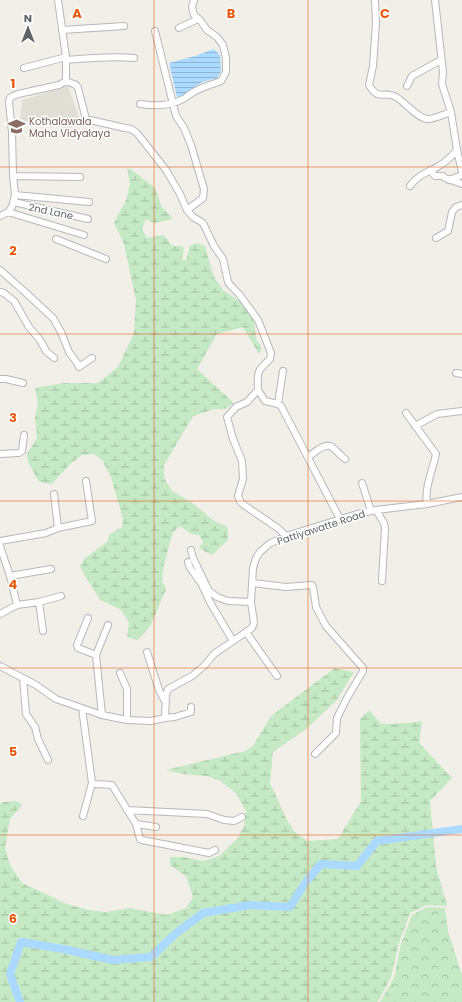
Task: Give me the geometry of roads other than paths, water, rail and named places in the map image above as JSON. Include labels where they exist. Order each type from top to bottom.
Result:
[{"type":"street","points":[[58,0],[66,59],[66,81]]},
{"type":"street","points":[[140,104],[150,105],[173,103],[183,100],[191,93],[201,88],[221,81],[226,72],[226,58],[223,45],[217,37],[207,30],[194,15],[192,7],[194,0]]},
{"type":"street","points":[[375,0],[376,23],[373,66],[369,85],[373,92],[394,96],[427,119],[439,117],[451,112]]},
{"type":"street","points":[[435,0],[443,72],[442,84],[451,112],[462,172]]},
{"type":"street","points":[[179,28],[198,19]]},
{"type":"street","points":[[62,30],[124,26]]},
{"type":"street","points":[[155,31],[176,116],[184,128],[191,145],[204,189],[203,198],[187,210]]},
{"type":"street","points":[[24,68],[66,59],[118,56],[134,58]]},
{"type":"street","points":[[407,86],[412,76],[441,60]]},
{"type":"street","points":[[0,216],[8,212],[14,202],[15,195],[12,132],[9,109],[10,98],[18,94],[59,86],[66,81]]},
{"type":"street","points":[[66,81],[76,85],[78,88],[86,119],[131,129],[136,133],[166,170],[180,194],[187,210],[193,217],[203,223],[214,246],[223,259],[228,282],[258,320],[271,353],[270,359],[260,368],[257,377],[258,390],[265,401],[281,406],[340,519]]},
{"type":"street","points":[[410,186],[419,176],[440,165],[451,157],[457,150]]},
{"type":"street","points":[[430,170],[435,176],[443,176],[449,180],[462,184]]},
{"type":"street","points":[[449,180],[462,175]]},
{"type":"street","points":[[13,176],[80,177]]},
{"type":"street","points":[[15,195],[89,202]]},
{"type":"street","name":"2nd Lane","points":[[14,202],[88,219]]},
{"type":"street","points":[[436,238],[448,231],[452,212],[456,207],[462,205]]},
{"type":"street","points":[[8,212],[80,234],[74,245]]},
{"type":"street","points":[[56,239],[106,259]]},
{"type":"street","points":[[0,270],[53,318],[61,332],[69,352],[79,367],[92,358]]},
{"type":"street","points":[[0,292],[4,293],[14,301],[46,351],[54,358]]},
{"type":"street","points":[[278,404],[283,371]]},
{"type":"street","points":[[0,379],[23,383]]},
{"type":"street","points":[[258,390],[247,402],[236,407],[227,417],[233,439],[242,461],[243,479],[238,496],[241,503],[279,529],[286,536]]},
{"type":"street","points":[[415,426],[437,414],[462,411]]},
{"type":"street","points":[[406,413],[436,454],[428,484],[426,498],[427,504]]},
{"type":"street","points":[[0,454],[19,453],[22,451],[24,434]]},
{"type":"street","points":[[308,457],[323,447],[331,446],[344,459]]},
{"type":"street","points":[[0,541],[46,533],[58,528],[92,521],[86,481]]},
{"type":"street","points":[[362,483],[374,510],[384,523],[382,581]]},
{"type":"street","points":[[54,494],[58,528]]},
{"type":"street","name":"Pattiyawatte Road","points":[[246,632],[252,628],[254,623],[251,602],[253,568],[256,558],[268,544],[286,536],[374,510],[427,504],[462,497]]},
{"type":"street","points":[[0,546],[17,604]]},
{"type":"street","points":[[191,550],[192,558],[208,591],[217,597],[228,601],[251,602]]},
{"type":"street","points":[[188,562],[232,641]]},
{"type":"street","points":[[10,576],[51,569]]},
{"type":"street","points":[[253,583],[286,587],[312,585],[316,607],[326,626],[363,668],[363,671],[337,718],[336,733],[315,754]]},
{"type":"street","points":[[0,614],[17,604],[39,602],[62,596]]},
{"type":"street","points":[[39,602],[42,631]]},
{"type":"street","points":[[88,618],[77,645],[78,648],[96,655]]},
{"type":"street","points":[[102,715],[96,655],[108,625]]},
{"type":"street","points":[[165,718],[166,695],[168,689],[192,676],[204,666],[214,654],[246,632],[277,676]]},
{"type":"street","points":[[147,652],[159,690],[166,702]]},
{"type":"street","points":[[0,666],[36,685],[56,699],[102,715],[127,720],[151,721],[175,717],[192,712],[191,707]]},
{"type":"street","points":[[120,673],[127,689],[127,720]]},
{"type":"street","points":[[23,679],[26,714],[35,726],[38,739],[48,760]]},
{"type":"street","points":[[82,708],[92,783],[83,816]]},
{"type":"street","points":[[92,783],[112,785],[136,824],[140,839],[209,853],[215,850]]},
{"type":"street","points":[[127,810],[207,814],[224,820],[234,821],[242,817]]},
{"type":"street","points":[[136,824],[156,827]]},
{"type":"water","points":[[214,49],[220,55],[221,71],[217,78],[202,82],[184,95],[177,97],[169,63]]},
{"type":"waterway","points":[[20,1002],[10,974],[21,942],[113,960],[151,957],[175,934],[203,913],[250,905],[290,907],[305,883],[321,864],[357,866],[377,841],[462,829]]},
{"type":"place","name":"Kothalawala Maha Vidyalaya","points":[[16,127]]}]
